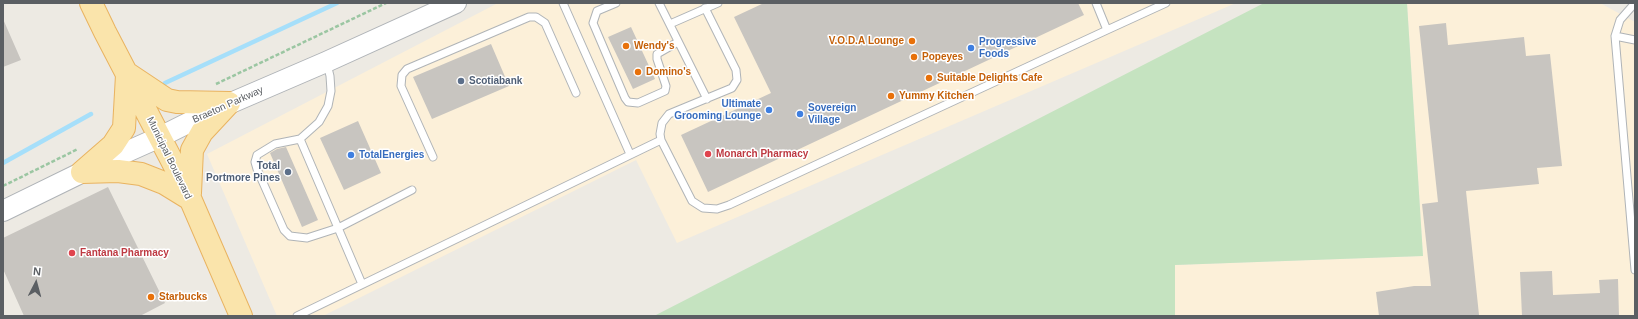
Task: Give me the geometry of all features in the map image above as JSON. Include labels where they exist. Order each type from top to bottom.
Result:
[{"type":"main road","name":"Municipal Boulevard","points":[[91,3],[190,199],[241,316]]},
{"type":"main road","name":"Braeton Parkway","points":[[3,211],[229,103],[326,62],[456,3]]},
{"type":"main road","points":[[127,74],[167,100],[177,102],[229,103]]},
{"type":"main road","points":[[82,172],[113,145],[124,128],[127,98],[127,74]]},
{"type":"main road","points":[[82,172],[118,171],[141,174],[164,183],[190,199],[192,150],[202,132],[229,103]]},
{"type":"lane","points":[[563,3],[630,154]]},
{"type":"lane","points":[[616,3],[597,11],[594,16],[593,26],[625,98],[633,103],[665,91],[666,85],[657,56],[661,50],[678,42]]},
{"type":"lane","points":[[659,3],[707,99]]},
{"type":"lane","points":[[670,24],[718,3]]},
{"type":"lane","points":[[1096,3],[1107,30]]},
{"type":"lane","points":[[705,8],[736,70],[737,77],[732,88],[669,114],[662,123],[661,140],[692,201],[703,208],[717,210],[1166,3]]},
{"type":"lane","points":[[1635,3],[1620,20],[1615,36],[1635,270]]},
{"type":"lane","points":[[433,157],[401,86],[402,75],[407,69],[528,17],[536,17],[545,23],[576,93]]},
{"type":"lane","points":[[1615,36],[1635,40]]},
{"type":"lane","points":[[326,62],[331,84],[328,106],[319,122],[300,139],[275,144],[257,155],[255,162],[284,230],[290,236],[307,238],[338,228],[412,190]]},
{"type":"lane","points":[[300,139],[362,284]]},
{"type":"lane","points":[[297,316],[661,140]]},
{"type":"shaded area","points":[[498,3],[1236,3],[677,243],[636,160],[323,316],[277,316],[207,154]]},
{"type":"shaded area","points":[[1407,3],[1600,3],[1635,22],[1635,316],[1175,316],[1175,265],[1423,256]]},
{"type":"green space","points":[[1264,3],[1407,3],[1423,256],[1175,265],[1175,316],[654,316]]},
{"type":"building","name":"Sovereign Village","points":[[764,3],[1078,3],[1084,15],[708,192],[681,135],[771,93],[734,17]]},
{"type":"building","points":[[3,19],[21,60],[3,67]]},
{"type":"building","points":[[1446,23],[1448,45],[1524,37],[1526,56],[1550,54],[1562,166],[1537,168],[1539,184],[1466,191],[1479,315],[1379,316],[1376,292],[1414,286],[1431,286],[1422,204],[1438,202],[1419,26]]},
{"type":"building","points":[[631,27],[655,79],[633,89],[608,37]]},
{"type":"building","name":"Scotiabank","points":[[491,44],[509,86],[432,119],[413,77]]},
{"type":"building","name":"TotalEnergies","points":[[358,121],[381,173],[344,190],[320,138]]},
{"type":"building","name":"Total Portmore Pines","points":[[286,147],[318,220],[302,227],[270,153],[277,149]]},
{"type":"building","name":"Fantana Pharmacy","points":[[108,187],[165,303],[140,316],[24,316],[3,269],[3,238]]},
{"type":"building","points":[[1552,271],[1553,295],[1600,293],[1599,280],[1618,279],[1619,316],[1522,316],[1520,272]]},
{"type":"waterway","points":[[165,83],[337,3]]},
{"type":"waterway","points":[[3,163],[91,114]]},
{"type":"place","name":"V.O.D.A Lounge","points":[[912,41]]},
{"type":"place","name":"Wendy's","points":[[626,46]]},
{"type":"place","name":"Progressive Foods","points":[[971,48]]},
{"type":"place","name":"Popeyes","points":[[914,57]]},
{"type":"place","name":"Domino's","points":[[638,72]]},
{"type":"place","name":"Suitable Delights Cafe","points":[[929,78]]},
{"type":"place","name":"Scotiabank","points":[[461,81]]},
{"type":"place","name":"Yummy Kitchen","points":[[891,96]]},
{"type":"place","name":"Ultimate Grooming Lounge","points":[[769,110]]},
{"type":"place","name":"Sovereign Village","points":[[800,114]]},
{"type":"place","name":"Monarch Pharmacy","points":[[708,154]]},
{"type":"place","name":"TotalEnergies","points":[[351,155]]},
{"type":"place","name":"Total Portmore Pines","points":[[288,172]]},
{"type":"place","name":"Fantana Pharmacy","points":[[72,253]]},
{"type":"place","name":"Starbucks","points":[[151,297]]}]
